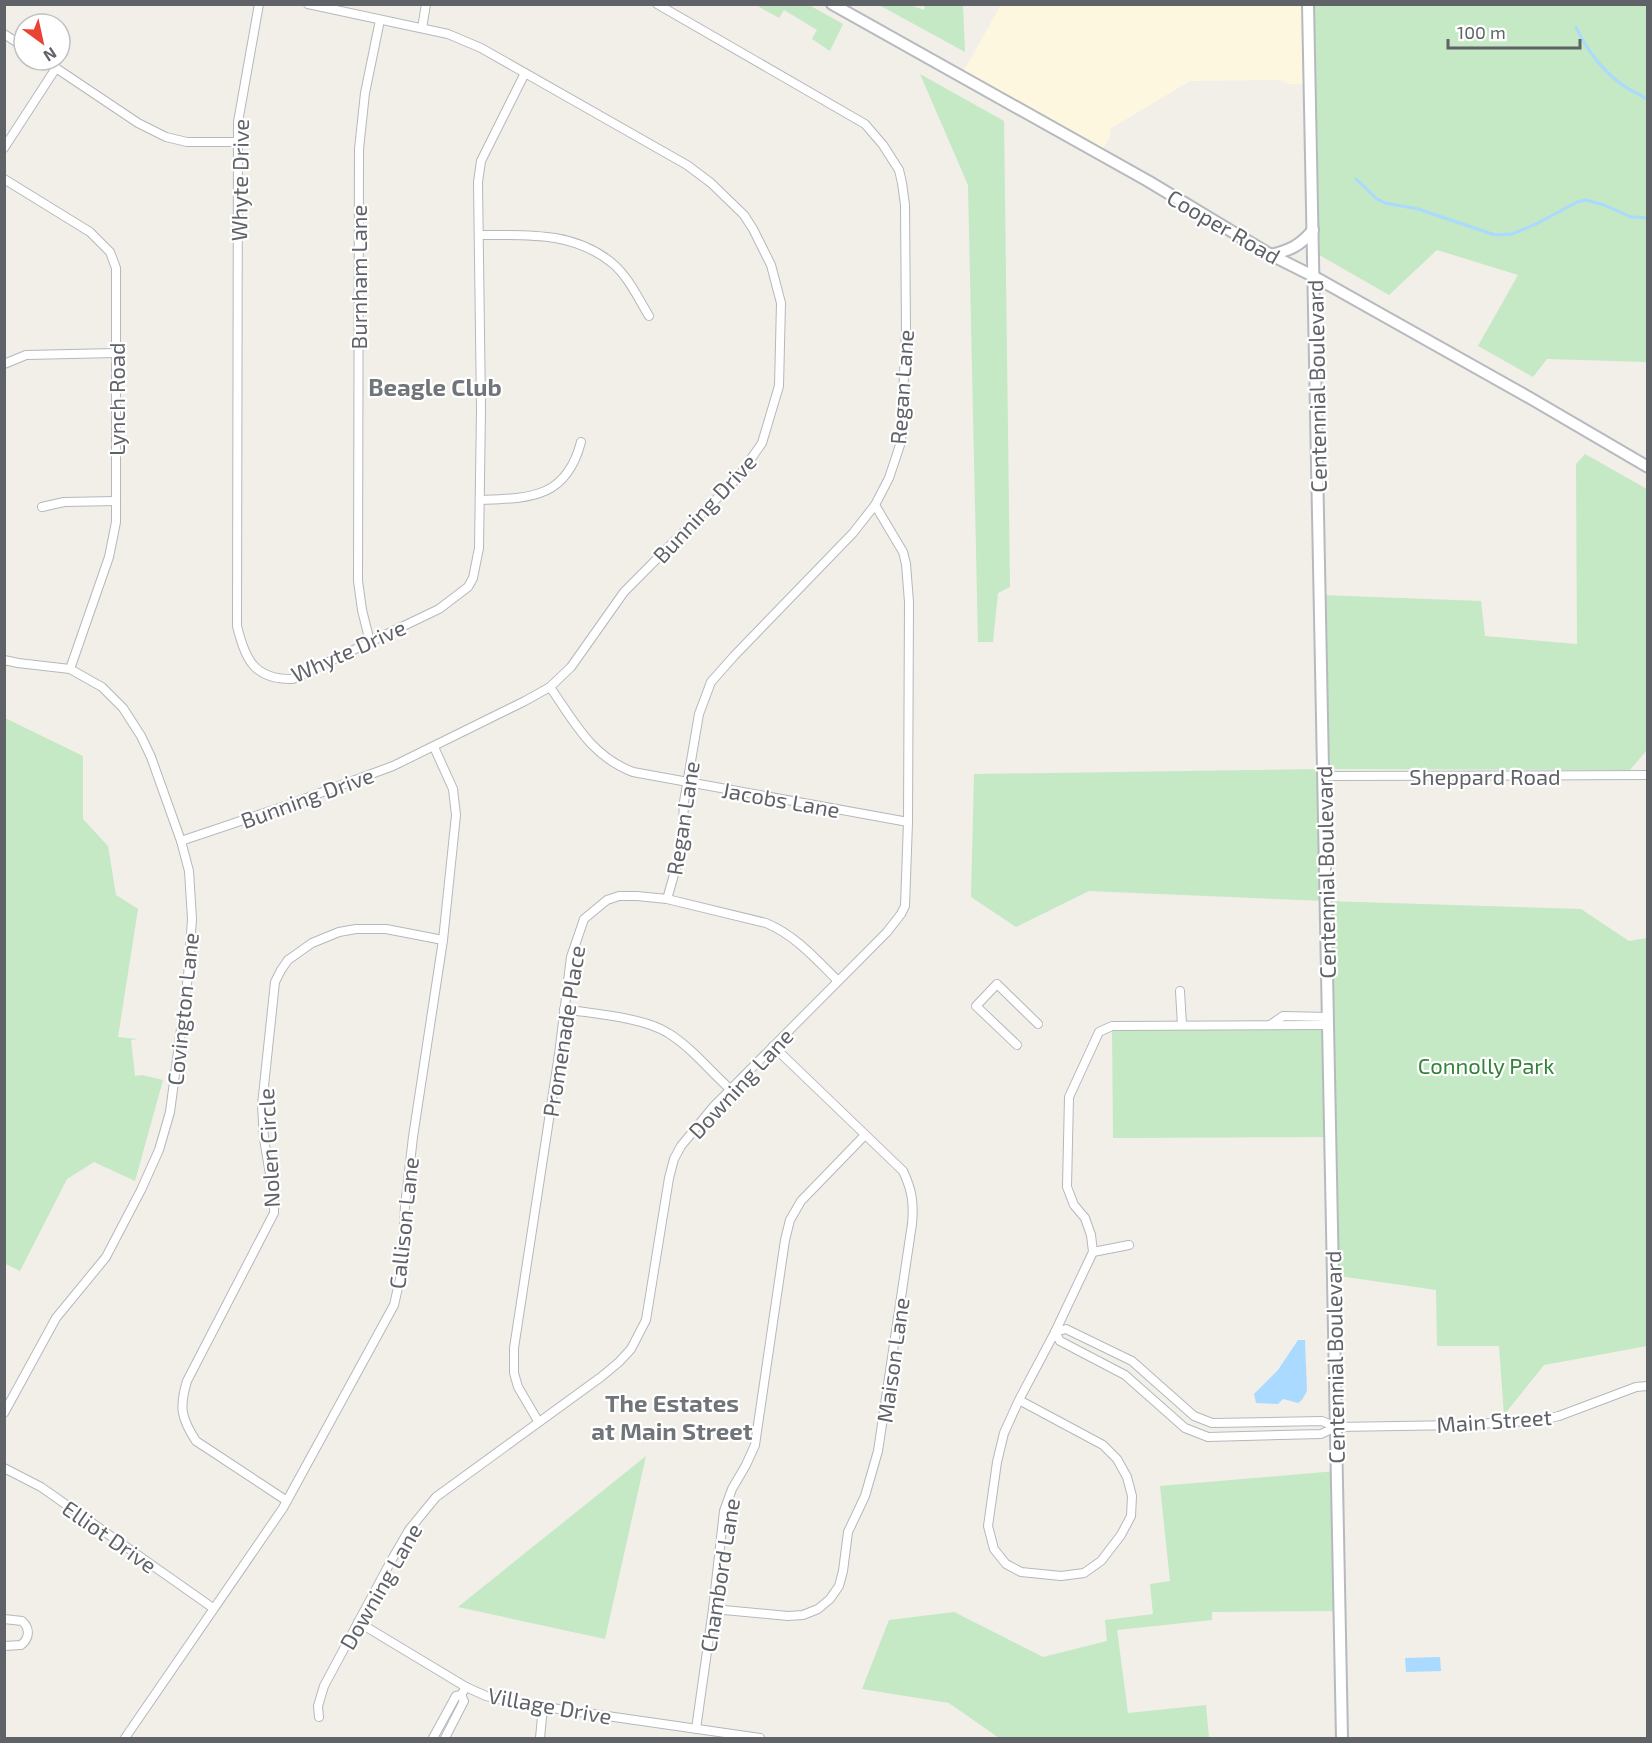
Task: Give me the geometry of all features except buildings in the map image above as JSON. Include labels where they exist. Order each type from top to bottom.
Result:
[{"type":"main road","name":"Cooper Road","points":[[832,4],[1148,181],[1271,255],[1314,276],[1530,398],[1647,467]]},
{"type":"main road","name":"Centennial Boulevard","points":[[1308,4],[1342,1738]]},
{"type":"main road","points":[[1271,255],[1292,250],[1302,243],[1313,230]]},
{"type":"street","name":"Whyte Drive","points":[[259,4],[238,122],[237,142],[237,626],[243,651],[256,668],[276,678],[292,679],[439,609],[468,586],[477,565],[481,409],[478,183],[481,161],[525,73]]},
{"type":"street","name":"Bunning Drive","points":[[181,841],[393,766],[550,687],[571,667],[624,592],[739,476],[762,443],[779,386],[781,303],[771,265],[753,229],[734,204],[711,183],[687,165],[481,48],[448,34],[308,4]]},
{"type":"street","points":[[422,28],[426,4]]},
{"type":"street","name":"Regan Lane","points":[[657,4],[865,124],[883,145],[899,170],[905,205],[906,331],[901,442],[889,478],[875,505],[853,533],[711,682],[699,714],[684,802],[682,847],[667,899]]},
{"type":"street","name":"Burnham Lane","points":[[370,642],[358,581],[358,195],[361,120],[380,20]]},
{"type":"street","points":[[4,148],[53,72]]},
{"type":"street","points":[[62,72],[138,123],[166,137],[187,142],[237,142]]},
{"type":"street","name":"Lynch Road","points":[[4,179],[90,232],[110,252],[116,268],[115,530],[109,557],[70,669]]},
{"type":"street","points":[[479,235],[556,237],[589,248],[620,271],[649,316]]},
{"type":"street","points":[[4,364],[26,355],[116,352]]},
{"type":"street","points":[[480,500],[522,498],[551,488],[570,472],[576,461],[581,442]]},
{"type":"street","points":[[42,507],[64,502],[116,501]]},
{"type":"street","name":"Downing Lane","points":[[319,1718],[318,1706],[324,1686],[409,1530],[436,1497],[619,1362],[640,1335],[646,1320],[674,1159],[681,1146],[730,1089],[886,932],[905,906],[908,822],[909,603],[906,564],[899,544],[875,505]]},
{"type":"street","name":"Covington Lane","points":[[4,660],[70,669],[102,687],[123,708],[151,757],[181,841],[189,871],[192,919],[188,976],[167,1127],[141,1190],[106,1257],[56,1318],[4,1413]]},
{"type":"street","name":"Jacobs Lane","points":[[550,687],[588,741],[614,765],[633,772],[908,822]]},
{"type":"street","name":"Callison Lane","points":[[125,1738],[287,1501],[394,1305],[402,1270],[405,1206],[413,1137],[442,940],[456,815],[453,789],[434,747]]},
{"type":"street","name":"Sheppard Road","points":[[1323,776],[1647,775]]},
{"type":"street","name":"Promenade Place","points":[[538,1421],[518,1387],[514,1373],[514,1348],[571,957],[584,919],[607,900],[619,896],[667,899],[766,923],[777,928],[806,949],[838,981]]},
{"type":"street","name":"Nolen Circle","points":[[287,1501],[196,1441],[186,1427],[181,1407],[187,1381],[274,1213],[262,1105],[275,982],[288,960],[312,943],[339,932],[372,927],[442,940]]},
{"type":"street","points":[[1017,1045],[976,1006],[998,984],[1038,1024]]},
{"type":"street","points":[[1180,991],[1182,1025]]},
{"type":"street","points":[[564,1009],[656,1026],[685,1046],[730,1089]]},
{"type":"street","points":[[1019,1400],[1103,1445],[1117,1459],[1127,1477],[1132,1496],[1131,1516],[1121,1535],[1101,1561],[1084,1573],[1061,1576],[1022,1572],[1006,1564],[994,1549],[988,1526],[997,1462],[1004,1433],[1019,1400],[1055,1332],[1093,1252],[1091,1235],[1085,1218],[1074,1205],[1067,1187],[1069,1096],[1099,1032],[1112,1026],[1269,1025],[1283,1016],[1328,1021]]},
{"type":"street","name":"Maison Lane","points":[[713,1609],[788,1616],[803,1615],[818,1609],[830,1599],[839,1586],[848,1532],[865,1496],[878,1451],[914,1206],[911,1188],[903,1172],[773,1046]]},
{"type":"street","name":"Chambord Lane","points":[[696,1729],[724,1511],[732,1489],[754,1446],[759,1424],[785,1240],[790,1220],[801,1201],[866,1135]]},
{"type":"street","points":[[1093,1252],[1129,1245]]},
{"type":"street","name":"Main Street","points":[[1336,1427],[1322,1434],[1208,1437],[1185,1428],[1125,1375],[1060,1341],[1055,1332],[1066,1329],[1132,1361],[1194,1416],[1212,1423],[1322,1421],[1336,1427],[1461,1425],[1542,1420],[1559,1416],[1636,1387],[1647,1386]]},
{"type":"street","name":"Elliot Drive","points":[[4,1468],[41,1487],[213,1608]]},
{"type":"street","points":[[4,1619],[22,1621],[28,1628],[28,1633],[21,1645],[4,1646]]},
{"type":"street","name":"Village Drive","points":[[358,1622],[466,1687],[486,1696],[543,1707],[760,1738]]},
{"type":"street","points":[[433,1738],[456,1696],[461,1695],[466,1687]]},
{"type":"street","points":[[445,1738],[464,1701],[461,1695]]},
{"type":"street","points":[[540,1738],[543,1707]]},
{"type":"shaded area","points":[[1001,5],[1308,5],[1310,84],[1289,84],[1280,80],[1190,81],[1110,129],[1111,134],[1100,154],[961,76]]},
{"type":"green space","points":[[756,5],[809,5],[843,24],[830,51],[812,39],[817,30],[784,10],[779,18]]},
{"type":"green space","points":[[879,5],[910,5],[924,10],[925,5],[963,5],[965,52]]},
{"type":"green space","points":[[1308,5],[1647,5],[1647,362],[1547,359],[1533,377],[1478,346],[1518,275],[1437,250],[1389,295],[1314,252]]},
{"type":"green space","points":[[920,74],[1004,121],[1010,587],[998,593],[993,642],[978,642],[968,185]]},
{"type":"green space","points":[[1585,454],[1647,489],[1647,750],[1630,770],[1323,769],[1320,595],[1481,601],[1485,636],[1577,644],[1576,464]]},
{"type":"green space","points":[[5,718],[83,756],[83,819],[108,846],[116,895],[138,909],[118,1037],[138,1039],[131,1040],[135,1076],[142,1075],[163,1080],[135,1181],[94,1162],[67,1179],[20,1271],[4,1263]]},
{"type":"green space","name":"Connolly Park","points":[[1323,769],[1326,901],[1581,909],[1629,941],[1647,938],[1647,1346],[1544,1365],[1504,1415],[1499,1346],[1437,1346],[1436,1290],[1332,1275],[1330,1137],[1113,1138],[1112,1026],[1328,1025],[1325,901],[1089,891],[1016,927],[971,897],[974,774]]},
{"type":"green space","points":[[646,1456],[605,1639],[458,1607]]},
{"type":"green space","points":[[1336,1471],[1340,1611],[1212,1612],[1212,1620],[1117,1630],[1128,1713],[1206,1705],[1209,1738],[999,1738],[949,1703],[862,1689],[889,1620],[954,1612],[1043,1657],[1107,1641],[1105,1620],[1153,1614],[1150,1584],[1170,1581],[1160,1486]]},
{"type":"water","points":[[1298,1340],[1305,1340],[1307,1391],[1302,1400],[1298,1403],[1283,1399],[1278,1404],[1256,1403],[1254,1394],[1278,1370]]},
{"type":"water","points":[[1440,1657],[1441,1671],[1406,1672],[1405,1658]]},
{"type":"waterway","points":[[1576,27],[1591,53],[1604,69],[1627,88],[1648,100]]},
{"type":"waterway","points":[[1356,179],[1377,199],[1385,203],[1418,209],[1495,235],[1512,234],[1577,202],[1586,200],[1631,217],[1648,218]]},
{"type":"district","name":"Beagle Club","points":[[435,386]]},
{"type":"district","name":"The Estates at Main Street","points":[[672,1416]]}]
